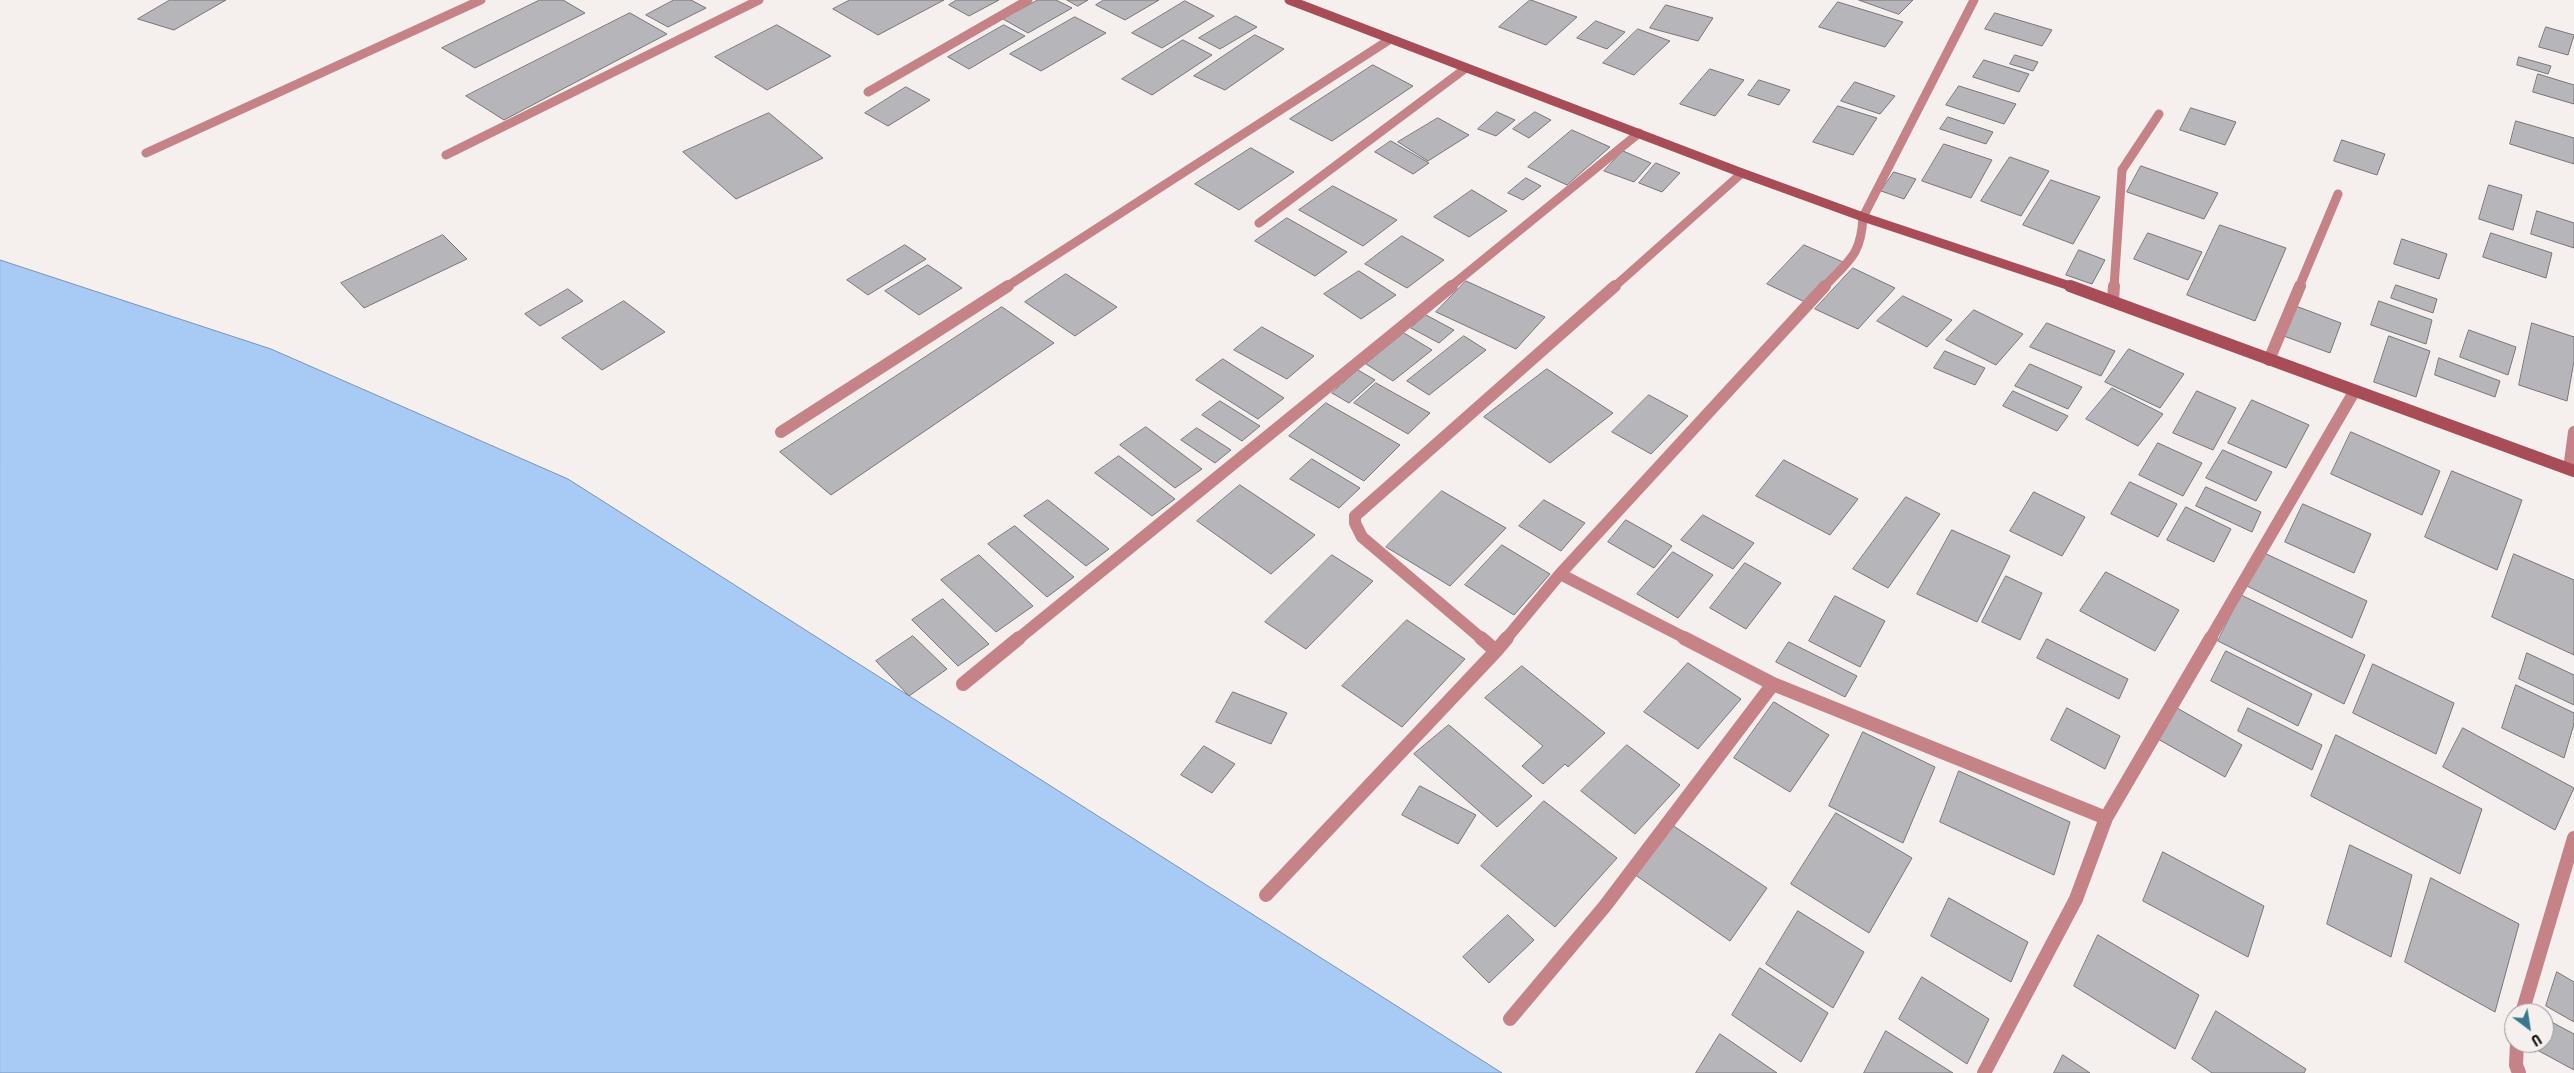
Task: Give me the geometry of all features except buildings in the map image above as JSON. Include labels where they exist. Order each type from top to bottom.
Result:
[{"type":"main road","points":[[1289,0],[1390,40],[1862,217],[2113,300],[2354,392],[2572,470]]},
{"type":"street","points":[[146,153],[481,0]]},
{"type":"street","points":[[446,155],[759,0]]},
{"type":"street","points":[[868,92],[1028,0]]},
{"type":"street","points":[[1266,895],[1496,651],[1560,574],[1858,250],[1862,238],[1862,217],[1974,0]]},
{"type":"street","points":[[781,432],[1390,40]]},
{"type":"street","points":[[1259,223],[1466,68]]},
{"type":"street","points":[[2113,300],[2122,170],[2159,114]]},
{"type":"street","points":[[963,684],[1638,133]]},
{"type":"street","points":[[1496,651],[1362,537],[1355,523],[1355,516],[1742,173]]},
{"type":"street","points":[[2268,360],[2338,194]]},
{"type":"street","points":[[1984,1073],[2076,899],[2106,818],[2354,392]]},
{"type":"street","points":[[2572,470],[2574,432]]},
{"type":"street","points":[[1560,574],[1773,684],[2106,818]]},
{"type":"street","points":[[1510,1019],[1605,906],[1773,684]]},
{"type":"street","points":[[2525,1003],[2574,838]]},
{"type":"street","points":[[2517,1053],[2516,1065],[2519,1073]]},
{"type":"water","points":[[0,260],[271,349],[568,479],[1502,1073],[0,1073]]}]
